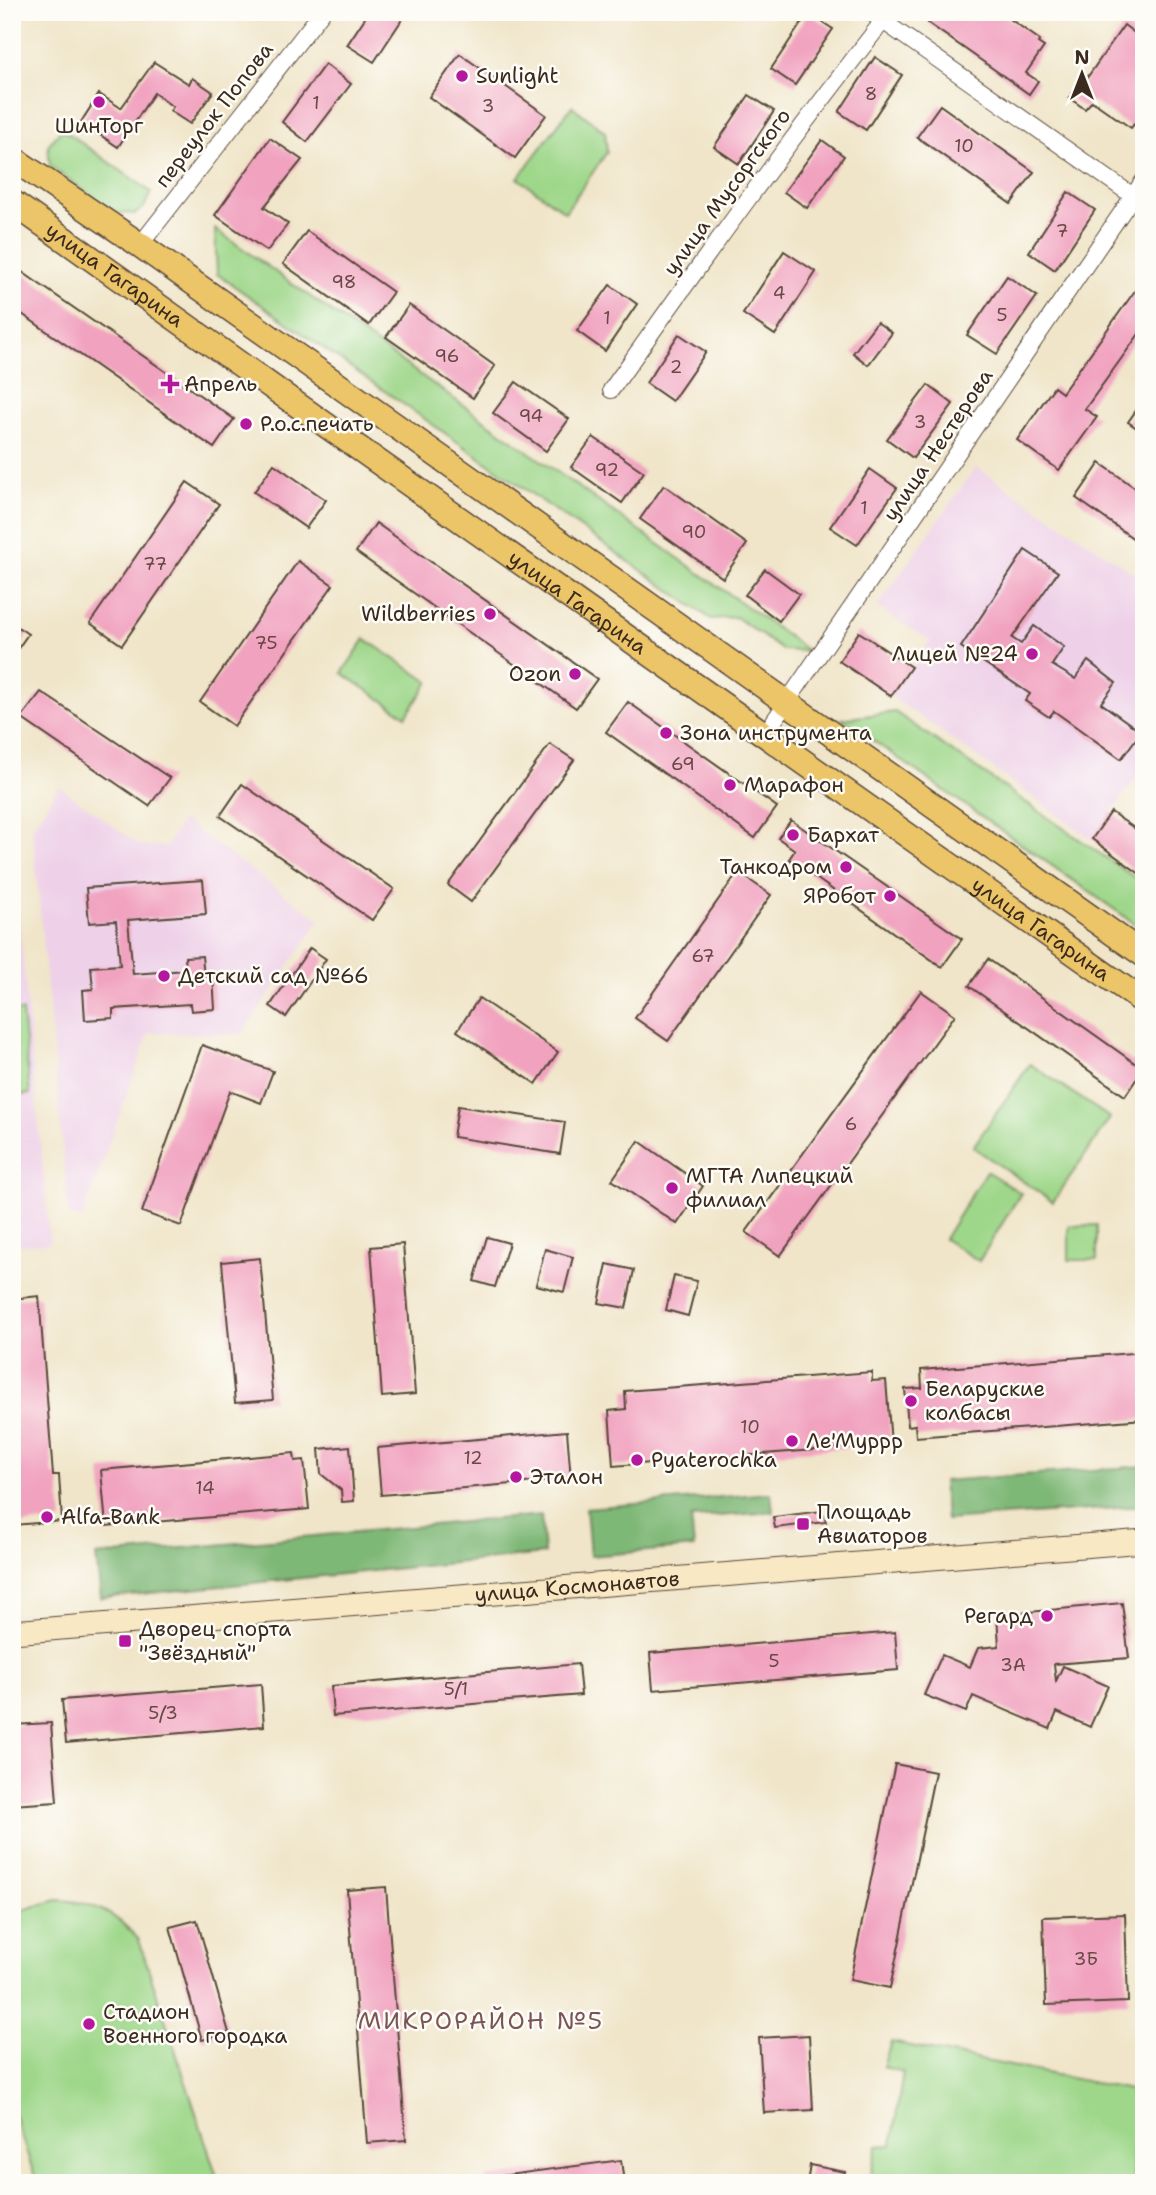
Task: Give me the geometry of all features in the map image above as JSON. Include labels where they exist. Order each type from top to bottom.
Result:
[{"type":"main road","name":"улица Гагарина","points":[[12,158],[1144,955]]},
{"type":"main road","name":"улица Гагарина","points":[[12,202],[1144,1002]]},
{"type":"main road","name":"улица Космонавтов","points":[[12,1632],[1144,1541]]},
{"type":"street","name":"переулок Попова","points":[[139,245],[322,12]]},
{"type":"street","points":[[876,17],[1133,196]]},
{"type":"street","name":"улица Мусоргского","points":[[611,390],[876,17]]},
{"type":"street","name":"улица Нестерова","points":[[765,734],[1144,180]]},
{"type":"shaded area","name":"Лицей №24","points":[[976,467],[1144,580],[1144,767],[1092,839],[891,696],[930,641],[877,607]]},
{"type":"shaded area","name":"Детский сад №66","points":[[59,786],[139,845],[166,847],[182,820],[320,920],[242,1034],[149,1033],[82,1218],[69,1215],[32,828]]},
{"type":"shaded area","points":[[16,887],[50,1243],[12,1246],[12,888]]},
{"type":"green space","points":[[572,106],[605,132],[607,152],[565,212],[518,178]]},
{"type":"green space","points":[[62,129],[151,192],[144,207],[135,214],[114,212],[50,166],[48,145]]},
{"type":"green space","points":[[215,229],[808,651],[782,650],[736,617],[711,619],[217,274]]},
{"type":"green space","points":[[365,639],[429,682],[406,716],[342,673]]},
{"type":"green space","points":[[895,712],[1144,884],[1144,930],[842,719]]},
{"type":"green space","points":[[22,1011],[30,1094],[12,1096],[12,1012]]},
{"type":"green space","points":[[1030,1064],[1110,1118],[1053,1202],[973,1147]]},
{"type":"green space","points":[[986,1171],[1021,1193],[979,1261],[944,1239]]},
{"type":"green space","points":[[1097,1225],[1097,1260],[1069,1260],[1069,1226]]},
{"type":"green space","points":[[1144,1466],[1144,1506],[946,1520],[943,1481]]},
{"type":"green space","points":[[771,1493],[773,1512],[691,1518],[694,1547],[590,1556],[586,1508]]},
{"type":"green space","points":[[541,1515],[544,1554],[101,1598],[96,1556]]},
{"type":"green space","name":"Стадион Военного городка","points":[[57,1900],[81,1903],[103,1910],[121,1922],[139,1940],[219,2183],[37,2183],[12,2108],[12,1917],[26,1909]]},
{"type":"green space","points":[[891,2042],[1135,2091],[1133,2183],[869,2183],[877,2146],[892,2145],[903,2072],[883,2067]]},
{"type":"building","points":[[369,12],[407,12],[374,62],[347,45]]},
{"type":"building","points":[[936,12],[1000,12],[1040,40],[1038,43],[1044,47],[1026,73],[1038,81],[1029,94],[928,23]]},
{"type":"building","points":[[808,13],[833,29],[795,85],[771,69]]},
{"type":"building","points":[[1124,25],[1136,34],[1141,27],[1144,29],[1144,112],[1131,128],[1092,101],[1085,109],[1069,98],[1080,83],[1082,85]]},
{"type":"building","points":[[460,54],[546,115],[515,158],[429,97]]},
{"type":"building","points":[[875,57],[902,75],[866,130],[839,112]]},
{"type":"building","points":[[154,62],[189,84],[192,78],[213,92],[190,124],[170,111],[173,107],[154,93],[118,147],[81,122],[99,94],[121,108]]},
{"type":"building","points":[[325,64],[351,84],[307,142],[282,122]]},
{"type":"building","points":[[749,95],[774,111],[739,164],[714,147]]},
{"type":"building","points":[[940,105],[1034,172],[1011,204],[917,137]]},
{"type":"building","points":[[270,138],[302,160],[264,207],[288,224],[267,251],[215,215]]},
{"type":"building","points":[[822,140],[844,156],[807,208],[784,192]]},
{"type":"building","points":[[1068,192],[1095,210],[1055,270],[1029,252]]},
{"type":"building","points":[[307,231],[393,292],[369,325],[283,264]]},
{"type":"building","points":[[784,251],[816,272],[775,335],[743,314]]},
{"type":"building","points":[[12,265],[234,419],[214,448],[12,307]]},
{"type":"building","points":[[1007,276],[1037,296],[997,354],[967,335]]},
{"type":"building","points":[[1144,278],[1144,327],[1085,409],[1097,417],[1059,470],[1017,440],[1054,387],[1062,393]]},
{"type":"building","points":[[610,285],[637,304],[605,351],[577,331]]},
{"type":"building","points":[[409,305],[495,366],[473,398],[386,337]]},
{"type":"building","points":[[877,322],[892,333],[868,365],[853,353]]},
{"type":"building","points":[[679,334],[706,352],[672,401],[646,383]]},
{"type":"building","points":[[516,382],[569,419],[546,451],[493,413]]},
{"type":"building","points":[[928,385],[953,404],[913,458],[887,439]]},
{"type":"building","points":[[1144,399],[1144,433],[1128,422]]},
{"type":"building","points":[[593,437],[644,472],[622,503],[571,467]]},
{"type":"building","points":[[1100,463],[1144,494],[1144,546],[1076,498]]},
{"type":"building","points":[[274,464],[326,500],[306,528],[254,492]]},
{"type":"building","points":[[870,469],[897,488],[857,545],[830,527]]},
{"type":"building","points":[[187,482],[219,504],[122,645],[90,623]]},
{"type":"building","points":[[664,485],[747,544],[723,578],[640,519]]},
{"type":"building","points":[[376,523],[597,679],[576,708],[356,552]]},
{"type":"building","points":[[1025,550],[1058,572],[1012,638],[1021,644],[1034,626],[1064,647],[1052,665],[1075,679],[1088,661],[1116,683],[1101,703],[1141,732],[1121,759],[1054,711],[1049,717],[1025,701],[1030,694],[961,647]]},
{"type":"building","points":[[298,561],[333,585],[234,726],[200,702]]},
{"type":"building","points":[[765,569],[799,594],[779,621],[745,595]]},
{"type":"building","points":[[12,623],[28,634],[12,657]]},
{"type":"building","points":[[859,632],[911,667],[891,696],[839,661]]},
{"type":"building","points":[[41,692],[170,778],[149,806],[21,718]]},
{"type":"building","points":[[628,702],[777,807],[755,838],[606,732]]},
{"type":"building","points":[[550,744],[574,760],[471,902],[448,885]]},
{"type":"building","points":[[242,784],[394,889],[372,920],[220,816]]},
{"type":"building","points":[[1111,812],[1144,835],[1144,877],[1092,839]]},
{"type":"building","points":[[791,820],[962,939],[942,967],[789,859],[795,850],[778,838]]},
{"type":"building","points":[[738,872],[771,895],[668,1041],[635,1018]]},
{"type":"building","points":[[203,880],[206,914],[128,920],[133,974],[186,970],[185,957],[202,956],[204,977],[213,976],[215,1009],[191,1011],[190,1004],[113,1009],[113,1018],[85,1020],[83,990],[93,989],[91,967],[120,965],[116,921],[89,923],[86,888]]},
{"type":"building","points":[[310,948],[326,959],[286,1017],[270,1006]]},
{"type":"building","points":[[988,959],[1143,1069],[1125,1096],[969,986]]},
{"type":"building","points":[[921,991],[955,1015],[780,1256],[746,1232]]},
{"type":"building","points":[[479,998],[558,1052],[536,1084],[457,1031]]},
{"type":"building","points":[[202,1045],[273,1071],[261,1103],[230,1091],[181,1226],[142,1212]]},
{"type":"building","points":[[458,1106],[565,1122],[560,1154],[453,1137]]},
{"type":"building","points":[[639,1141],[703,1186],[677,1224],[612,1180]]},
{"type":"building","points":[[487,1237],[509,1243],[495,1287],[474,1281]]},
{"type":"building","points":[[403,1244],[415,1394],[382,1397],[371,1247]]},
{"type":"building","points":[[545,1249],[573,1257],[564,1292],[536,1285]]},
{"type":"building","points":[[260,1258],[273,1400],[235,1403],[222,1262]]},
{"type":"building","points":[[607,1264],[634,1270],[626,1308],[599,1303]]},
{"type":"building","points":[[674,1276],[697,1281],[688,1316],[666,1310]]},
{"type":"building","points":[[39,1296],[53,1475],[59,1475],[62,1521],[13,1525],[12,1479],[18,1478],[17,1464],[12,1464],[12,1438],[15,1438],[12,1402],[12,1299]]},
{"type":"building","points":[[1144,1352],[1144,1419],[916,1437],[915,1425],[908,1426],[905,1389],[922,1388],[921,1370]]},
{"type":"building","points":[[872,1372],[872,1381],[886,1380],[891,1444],[613,1466],[609,1411],[626,1409],[625,1391]]},
{"type":"building","points":[[567,1431],[571,1479],[381,1495],[377,1448]]},
{"type":"building","points":[[350,1446],[354,1501],[342,1502],[341,1490],[321,1474],[319,1449]]},
{"type":"building","points":[[294,1453],[295,1461],[304,1460],[309,1509],[106,1526],[101,1470]]},
{"type":"building","points":[[822,1511],[826,1522],[775,1528],[773,1517]]},
{"type":"building","points":[[1122,1603],[1129,1658],[1054,1664],[1056,1681],[1063,1666],[1108,1686],[1090,1727],[1057,1712],[1050,1729],[973,1696],[966,1712],[924,1695],[942,1655],[970,1667],[978,1648],[999,1646],[997,1615]]},
{"type":"building","points":[[895,1632],[898,1670],[653,1690],[650,1653]]},
{"type":"building","points":[[578,1664],[581,1695],[333,1716],[331,1686]]},
{"type":"building","points":[[261,1684],[264,1726],[66,1743],[62,1700]]},
{"type":"building","points":[[51,1723],[57,1802],[12,1805],[12,1725]]},
{"type":"building","points":[[895,1764],[935,1772],[890,1988],[850,1980]]},
{"type":"building","points":[[386,1887],[406,2140],[367,2143],[347,1890]]},
{"type":"building","points":[[1125,1914],[1128,2002],[1046,2005],[1043,1917]]},
{"type":"building","points":[[197,1920],[229,2033],[202,2040],[170,1927]]},
{"type":"building","points":[[809,2035],[813,2110],[764,2113],[759,2038]]},
{"type":"building","points":[[621,2160],[624,2183],[486,2183],[485,2178]]},
{"type":"building","points":[[810,2165],[845,2172],[843,2183],[807,2183]]},
{"type":"place","name":"Sunlight","points":[[462,76]]},
{"type":"place","name":"ШинТорг","points":[[99,102]]},
{"type":"place","name":"Апрель","points":[[170,384]]},
{"type":"place","name":"Р.о.с.печать","points":[[246,424]]},
{"type":"place","name":"Wildberries","points":[[490,614]]},
{"type":"place","name":"Лицей №24","points":[[1032,654]]},
{"type":"place","name":"Ozon","points":[[575,674]]},
{"type":"place","name":"Зона инструмента","points":[[666,733]]},
{"type":"place","name":"Марафон","points":[[730,785]]},
{"type":"place","name":"Бархат","points":[[793,835]]},
{"type":"place","name":"Танкодром","points":[[846,867]]},
{"type":"place","name":"ЯРобот","points":[[890,896]]},
{"type":"place","name":"Детский сад №66","points":[[164,976]]},
{"type":"place","name":"МГТА Липецкий филиал","points":[[672,1188]]},
{"type":"place","name":"Беларуские колбасы","points":[[911,1401]]},
{"type":"place","name":"Ле'Муррр","points":[[792,1441]]},
{"type":"place","name":"Pyaterochka","points":[[637,1460]]},
{"type":"place","name":"Эталон","points":[[516,1477]]},
{"type":"place","name":"Alfa-Bank","points":[[47,1517]]},
{"type":"place","name":"Площадь Авиаторов","points":[[803,1524]]},
{"type":"place","name":"Регард","points":[[1047,1616]]},
{"type":"place","name":"Дворец спорта \"Звёздный\"","points":[[125,1641]]},
{"type":"place","name":"Стадион Военного городка","points":[[89,2024]]},
{"type":"district","name":"МИКРОРАЙОН №5","points":[[481,2021]]}]
